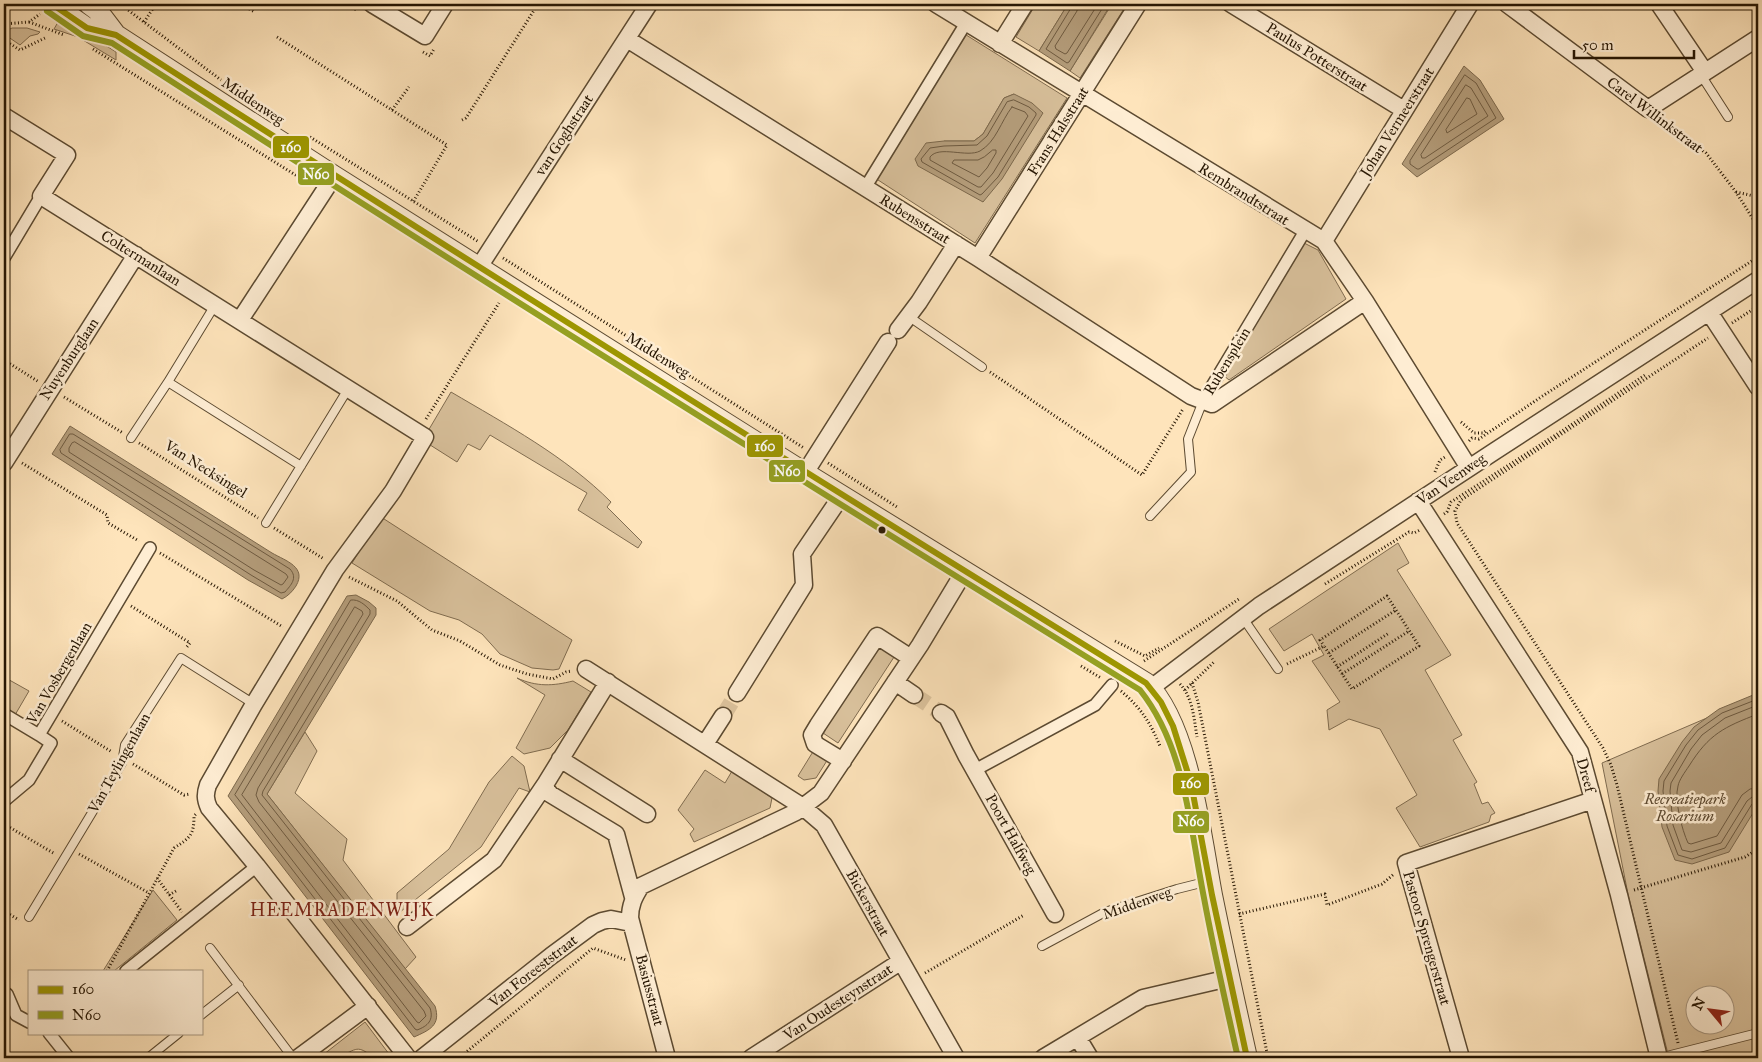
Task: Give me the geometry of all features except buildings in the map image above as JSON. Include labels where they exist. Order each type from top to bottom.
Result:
[{"type":"street","name":"Middenweg","points":[[52,4],[87,28],[116,35],[334,176],[805,473],[1130,672],[1151,688],[1173,727],[1185,760],[1198,815],[1229,978],[1247,1058]]},
{"type":"street","name":"Middenweg","points":[[89,4],[97,10],[116,35]]},
{"type":"street","points":[[372,4],[425,36],[445,4]]},
{"type":"street","name":"van Goghstraat","points":[[479,267],[649,4]]},
{"type":"street","name":"Rembrandtstraat","points":[[936,4],[1324,241],[1365,301],[1469,468]]},
{"type":"street","points":[[1000,44],[1025,4]]},
{"type":"street","name":"Frans Halsstraat","points":[[978,258],[1138,4]]},
{"type":"street","name":"Paulus Potterstraat","points":[[1231,4],[1404,110]]},
{"type":"street","name":"Johan Vermeerstraat","points":[[1324,241],[1470,4]]},
{"type":"street","name":"Carel Willinkstraat","points":[[1508,4],[1648,109]]},
{"type":"street","points":[[1659,4],[1703,74]]},
{"type":"street","points":[[865,188],[966,23]]},
{"type":"street","points":[[1648,109],[1758,38]]},
{"type":"street","name":"Rubensstraat","points":[[627,39],[956,244],[1197,398]]},
{"type":"street","points":[[4,116],[67,155],[4,258]]},
{"type":"street","points":[[240,320],[334,176]]},
{"type":"street","name":"Coltermanlaan","points":[[41,196],[421,434]]},
{"type":"street","name":"Rubensplein","points":[[1305,231],[1197,398],[1212,404],[1365,301]]},
{"type":"street","points":[[805,473],[893,336],[919,302],[956,244]]},
{"type":"street","name":"Nuyenburglaan","points":[[4,463],[136,255]]},
{"type":"street","name":"Van Veenweg","points":[[1151,688],[1243,618],[1469,468],[1716,323],[1758,280]]},
{"type":"street","points":[[1716,323],[1758,387]]},
{"type":"street","points":[[408,1058],[257,866],[227,832],[206,802],[205,793],[254,704],[336,569],[393,491],[421,434]]},
{"type":"street","points":[[737,693],[804,585],[802,554],[842,495]]},
{"type":"street","name":"Dreef","points":[[1418,501],[1580,752],[1619,895],[1659,1058]]},
{"type":"street","name":"Van Vosbergenlaan","points":[[4,801],[29,780],[51,743],[39,735],[150,548]]},
{"type":"street","points":[[631,923],[630,909],[633,897],[641,886],[773,824],[803,807],[821,793],[912,658],[964,572]]},
{"type":"street","points":[[843,761],[817,745],[813,741],[813,732],[877,636],[912,658]]},
{"type":"street","name":"Bickerstraat","points":[[586,669],[803,807],[824,825],[956,1058]]},
{"type":"street","points":[[896,680],[917,694]]},
{"type":"street","points":[[407,927],[494,860],[546,783],[608,682]]},
{"type":"street","points":[[975,770],[1095,706],[1115,687]]},
{"type":"street","name":"Poort Halfweg","points":[[941,713],[947,717],[966,755],[1055,914]]},
{"type":"street","points":[[4,714],[39,735]]},
{"type":"street","points":[[705,744],[723,716]]},
{"type":"street","points":[[560,759],[647,814]]},
{"type":"street","points":[[546,783],[546,789],[550,794],[616,834],[633,897]]},
{"type":"street","name":"Pastoor Sprengerstraat","points":[[1461,1058],[1406,863],[1593,800]]},
{"type":"street","points":[[127,970],[257,866]]},
{"type":"street","name":"Van Foreeststraat","points":[[422,1058],[594,924],[611,919],[631,923]]},
{"type":"street","name":"Basiusstraat","points":[[631,923],[667,1058]]},
{"type":"street","name":"Van Oudesteynstraat","points":[[751,1058],[900,962]]},
{"type":"street","points":[[1043,1058],[1143,998],[1229,978]]},
{"type":"street","points":[[6,994],[16,1015],[28,1021]]},
{"type":"street","points":[[298,1058],[368,1006]]},
{"type":"street","points":[[50,1034],[69,1058]]},
{"type":"street","points":[[1078,1038],[1090,1058]]},
{"type":"lane","points":[[1703,74],[1728,117]]},
{"type":"lane","points":[[131,438],[215,305]]},
{"type":"lane","points":[[908,316],[982,367]]},
{"type":"lane","points":[[168,382],[301,466]]},
{"type":"lane","points":[[266,523],[348,388]]},
{"type":"lane","points":[[1150,516],[1191,472],[1188,439],[1197,398]]},
{"type":"lane","points":[[1243,618],[1278,668]]},
{"type":"lane","points":[[181,658],[254,704]]},
{"type":"lane","name":"Van Teylingenlaan","points":[[29,917],[122,763],[125,745],[181,658]]},
{"type":"lane","name":"Middenweg","points":[[1042,946],[1104,912],[1177,889],[1210,881]]},
{"type":"lane","points":[[210,948],[293,1058]]},
{"type":"lane","points":[[202,1015],[239,985]]},
{"type":"lane","points":[[1659,1058],[1758,1033]]},
{"type":"lane","points":[[148,1058],[178,1034]]},
{"type":"path","name":"Middenweg","points":[[120,4],[222,80]]},
{"type":"path","points":[[144,22],[156,4]]},
{"type":"path","points":[[240,4],[255,12]]},
{"type":"path","points":[[462,120],[466,118],[538,4]]},
{"type":"path","points":[[5,26],[29,22],[66,36]]},
{"type":"path","points":[[4,40],[20,50],[45,38]]},
{"type":"path","points":[[276,38],[446,145],[413,202]]},
{"type":"path","points":[[89,47],[312,185]]},
{"type":"path","points":[[392,110],[408,86]]},
{"type":"path","name":"Carel Willinkstraat","points":[[1648,109],[1656,117],[1706,153],[1736,192],[1758,227]]},
{"type":"path","name":"Middenweg","points":[[302,132],[468,236]]},
{"type":"path","points":[[1736,192],[1758,197]]},
{"type":"path","name":"Middenweg","points":[[510,262],[806,449]]},
{"type":"path","points":[[421,434],[499,303]]},
{"type":"path","points":[[1680,1052],[1611,765],[1603,748],[1457,523],[1455,511],[1461,500],[1716,323],[1758,306]]},
{"type":"path","name":"Van Veenweg","points":[[1318,588],[1409,532],[1414,533],[1432,523],[1447,512],[1451,502],[1565,429],[1716,323]]},
{"type":"path","name":"Van Necksingel","points":[[4,360],[131,438],[336,569],[397,601],[432,630],[460,641],[500,665],[527,674],[553,679],[566,672],[586,669]]},
{"type":"path","points":[[982,367],[1142,475],[1197,398]]},
{"type":"path","points":[[1456,418],[1474,433],[1483,433],[1488,430]]},
{"type":"path","points":[[1387,596],[1409,631],[1419,646],[1352,689],[1320,640],[1387,596]]},
{"type":"path","points":[[119,600],[190,643],[181,658]]},
{"type":"path","points":[[1329,653],[1396,610]]},
{"type":"path","points":[[1342,674],[1409,631]]},
{"type":"path","points":[[1337,667],[1389,633]]},
{"type":"path","points":[[1109,638],[1144,656],[1159,648]]},
{"type":"path","points":[[1278,668],[1324,646]]},
{"type":"path","points":[[1138,660],[1145,660],[1154,655]]},
{"type":"path","points":[[1191,703],[1186,690],[1216,660]]},
{"type":"path","points":[[1192,683],[1198,702],[1268,1058]]},
{"type":"path","points":[[1115,687],[1138,705],[1152,726]]},
{"type":"path","points":[[108,970],[174,848],[186,840],[194,829],[194,816],[206,802]]},
{"type":"path","points":[[4,824],[64,859]]},
{"type":"path","points":[[70,849],[149,893]]},
{"type":"path","points":[[1619,895],[1745,858],[1758,849]]},
{"type":"path","points":[[1231,916],[1325,894],[1327,905],[1382,884],[1406,863]]},
{"type":"path","points":[[157,878],[188,920]]},
{"type":"path","points":[[169,895],[176,891]]},
{"type":"path","points":[[4,922],[9,914],[23,922],[29,917]]},
{"type":"path","points":[[911,980],[1024,915]]},
{"type":"path","points":[[459,1058],[593,948],[626,960]]},
{"type":"green space","points":[[1036,4],[1068,4],[1039,51],[1016,37]]},
{"type":"green space","points":[[1112,4],[1127,4],[1080,78],[1070,71]]},
{"type":"green space","points":[[61,17],[116,52],[116,60],[78,37],[54,29]]},
{"type":"green space","points":[[12,28],[27,28],[40,32],[30,36],[20,45],[4,34]]},
{"type":"green space","points":[[963,33],[1067,98],[975,243],[875,178]],"holes":[[[1014,94],[983,202],[944,141],[974,141],[983,134],[1004,98]]]},
{"type":"green space","points":[[1304,243],[1318,250],[1346,299],[1229,380],[1223,375]]},
{"type":"green space","points":[[451,392],[535,442],[593,485],[611,502],[607,507],[642,542],[638,548],[578,510],[587,493],[490,435],[480,450],[468,444],[457,462],[427,443],[432,434],[428,431]]},
{"type":"green space","points":[[381,517],[572,640],[559,669],[532,668],[500,654],[482,634],[459,620],[430,611],[352,563]]},
{"type":"green space","points":[[1398,543],[1409,563],[1397,570],[1451,655],[1425,670],[1462,735],[1453,740],[1477,782],[1474,784],[1482,804],[1488,802],[1495,813],[1491,815],[1489,822],[1420,847],[1396,808],[1417,795],[1380,729],[1349,719],[1329,730],[1327,710],[1340,702],[1312,661],[1324,655],[1312,634],[1284,651],[1269,629]]},
{"type":"green space","points":[[879,642],[896,654],[838,743],[820,731]]},
{"type":"green space","points":[[4,677],[29,691],[15,715],[4,708]]},
{"type":"green space","points":[[517,678],[545,685],[573,681],[591,692],[568,730],[550,748],[524,754],[516,748],[545,695]]},
{"type":"green space","name":"Recreatiepark Rosarium","points":[[1758,696],[1758,1058],[1669,1058],[1628,894],[1602,763]]},
{"type":"green space","points":[[305,732],[317,751],[295,793],[347,839],[343,860],[416,957],[405,969],[267,794]]},
{"type":"green space","points":[[814,750],[828,759],[816,778],[804,780],[798,776]]},
{"type":"green space","points":[[512,756],[524,766],[530,792],[519,788],[481,847],[400,912],[397,909],[397,893],[449,849],[489,782]]},
{"type":"green space","points":[[705,770],[725,783],[732,771],[772,798],[770,808],[694,842],[690,834],[694,829],[678,810]]},
{"type":"green space","points":[[153,890],[177,920],[115,970],[104,970]]},
{"type":"green space","points":[[365,1022],[392,1058],[374,1058],[364,1051],[357,1049],[337,1058],[319,1058]]},
{"type":"water","points":[[1068,4],[1111,4],[1070,71],[1039,51]]},
{"type":"water","points":[[1464,66],[1480,80],[1504,119],[1417,177],[1402,164]]},
{"type":"water","points":[[1014,94],[1032,103],[1043,113],[1002,179],[983,202],[918,166],[915,159],[926,143],[974,141],[983,134],[1004,98]]},
{"type":"water","points":[[70,426],[289,562],[297,569],[299,574],[296,586],[282,599],[248,580],[52,454]]},
{"type":"water","points":[[356,595],[376,608],[376,615],[267,794],[435,1006],[436,1018],[433,1026],[414,1037],[228,796],[347,596]]},
{"type":"water","points":[[1758,693],[1758,802],[1753,813],[1729,852],[1692,864],[1675,860],[1662,827],[1658,791],[1659,779],[1682,742],[1694,727],[1719,709]]},
{"type":"tunnel","points":[[723,716],[737,693]]},
{"type":"tunnel","points":[[914,695],[941,713]]},
{"type":"transit line","name":"160","points":[[52,4],[87,28],[116,35],[630,362],[1146,683],[1161,702],[1173,726],[1191,783],[1212,895],[1247,1058]]},
{"type":"transit line","name":"N60","points":[[47,11],[83,36],[112,43],[624,369],[1140,690],[1155,713],[1167,737],[1184,789],[1212,938],[1238,1058]]},
{"type":"district","name":"HEEMRADENWIJK","points":[[342,910]]}]
